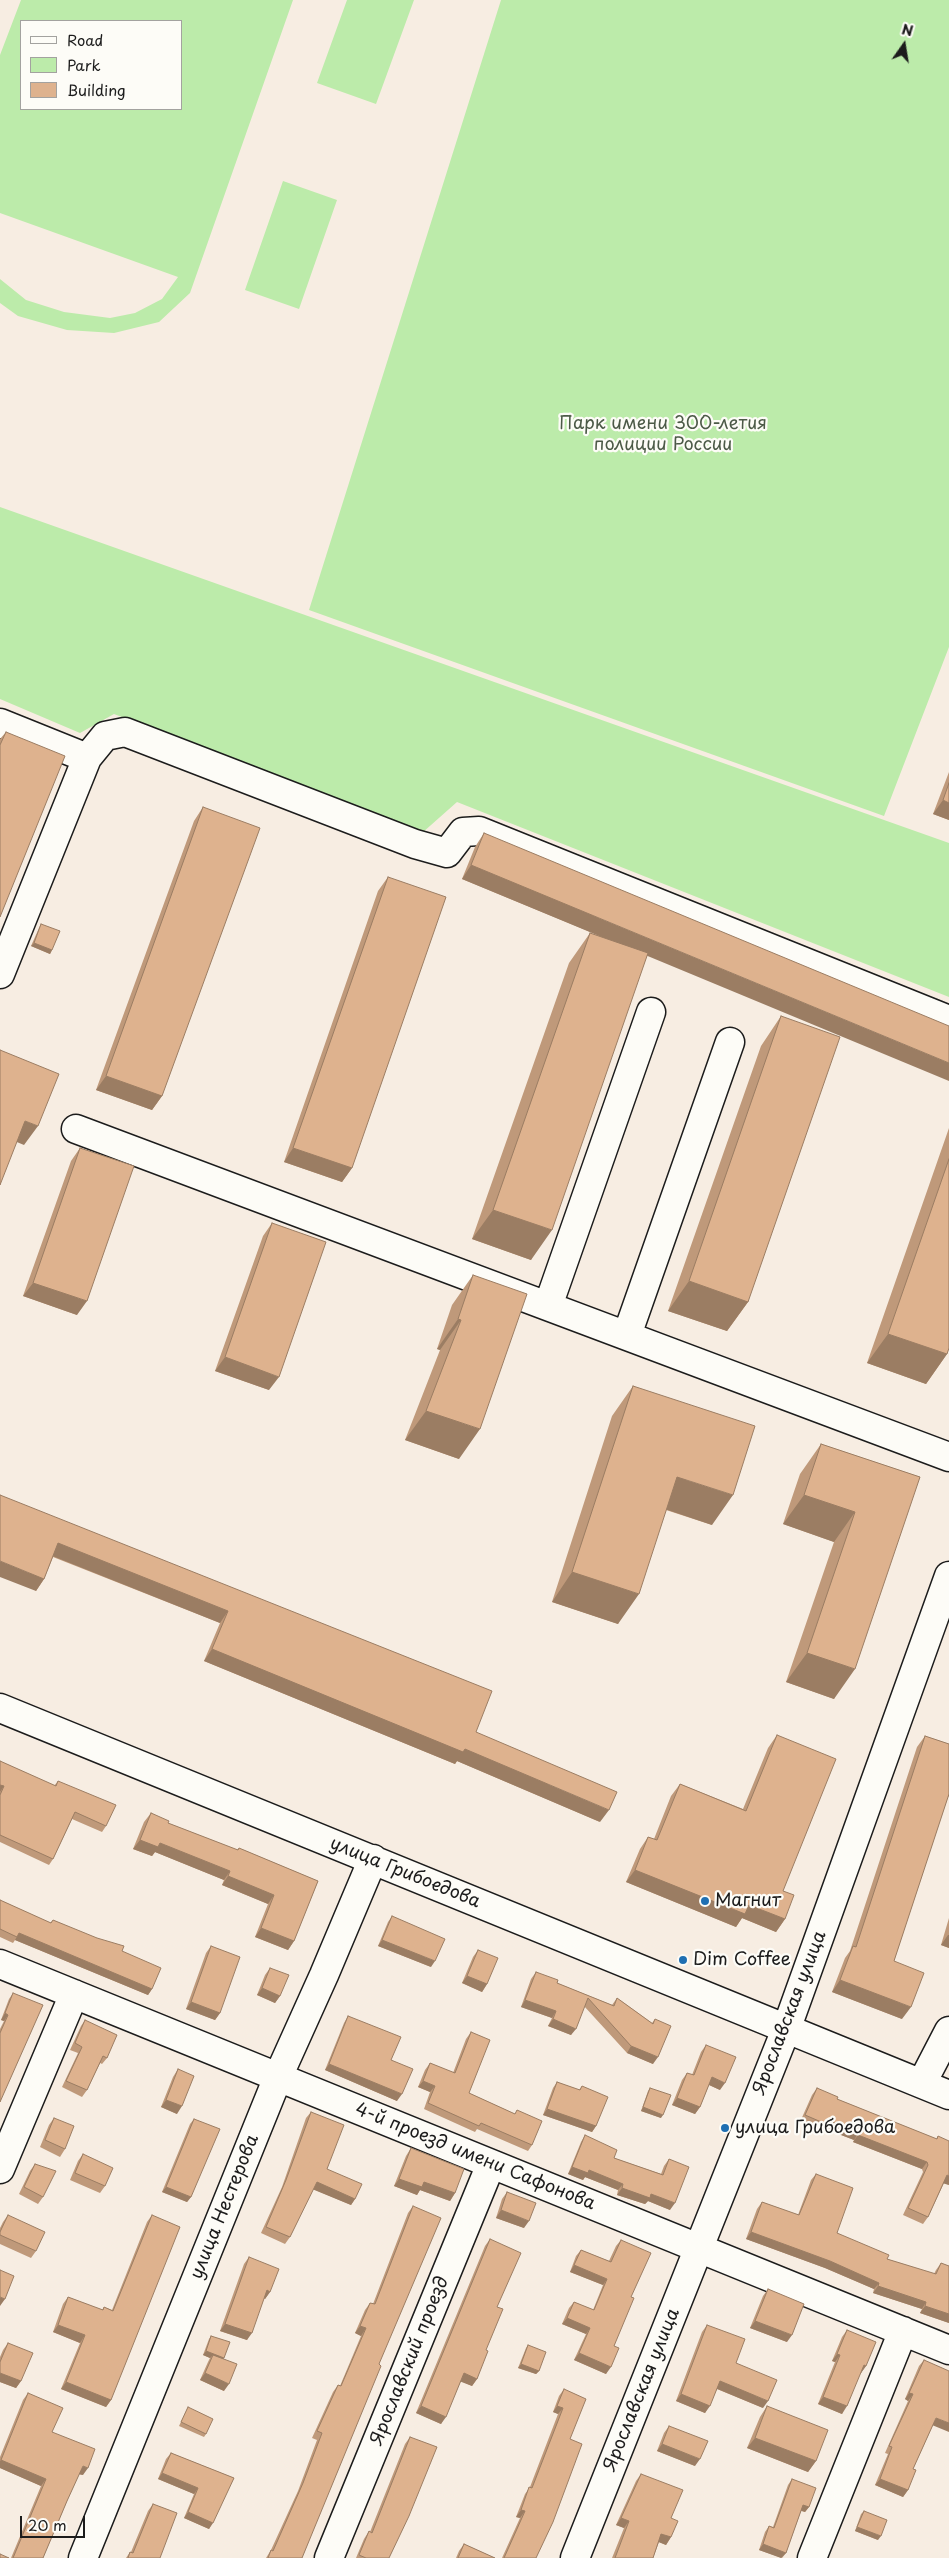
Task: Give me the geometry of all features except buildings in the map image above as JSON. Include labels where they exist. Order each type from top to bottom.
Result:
[{"type":"street","points":[[0,723],[87,758]]},
{"type":"street","points":[[0,974],[87,758],[105,736],[125,732],[415,844],[447,853],[463,832],[479,831],[949,1020]]},
{"type":"street","points":[[548,1306],[650,1012]]},
{"type":"street","points":[[627,1336],[730,1042]]},
{"type":"street","points":[[76,1128],[949,1456]]},
{"type":"street","name":"Ярославская улица","points":[[575,2558],[787,2027],[949,1576]]},
{"type":"street","name":"улица Грибоедова","points":[[0,1708],[787,2027],[949,2095]]},
{"type":"street","name":"улица Нестерова","points":[[83,2558],[278,2077],[373,1859]]},
{"type":"street","name":"4-й проезд имени Сафонова","points":[[0,1964],[949,2350]]},
{"type":"street","points":[[0,2169],[74,1994]]},
{"type":"street","points":[[922,2084],[949,2031]]},
{"type":"street","name":"Ярославский проезд","points":[[329,2558],[491,2164]]},
{"type":"street","points":[[812,2558],[903,2331]]},
{"type":"green space","points":[[21,0],[293,0],[190,293],[159,322],[114,333],[67,330],[18,316],[0,303],[0,279],[26,300],[64,312],[110,318],[135,313],[162,299],[178,277],[0,213],[0,55]]},
{"type":"green space","points":[[347,0],[414,0],[376,104],[317,83]]},
{"type":"green space","name":"Парк имени 300-летия полиции России","points":[[501,0],[949,0],[949,647],[884,816],[309,610]]},
{"type":"green space","points":[[283,181],[337,200],[299,309],[245,290]]},
{"type":"green space","points":[[0,507],[949,843],[949,997],[457,802],[422,833],[114,714],[80,733],[0,699]]},
{"type":"place","name":"Магнит","points":[[705,1901]]},
{"type":"place","name":"Dim Coffee","points":[[683,1960]]},
{"type":"place","name":"улица Грибоедова","points":[[725,2128]]}]
